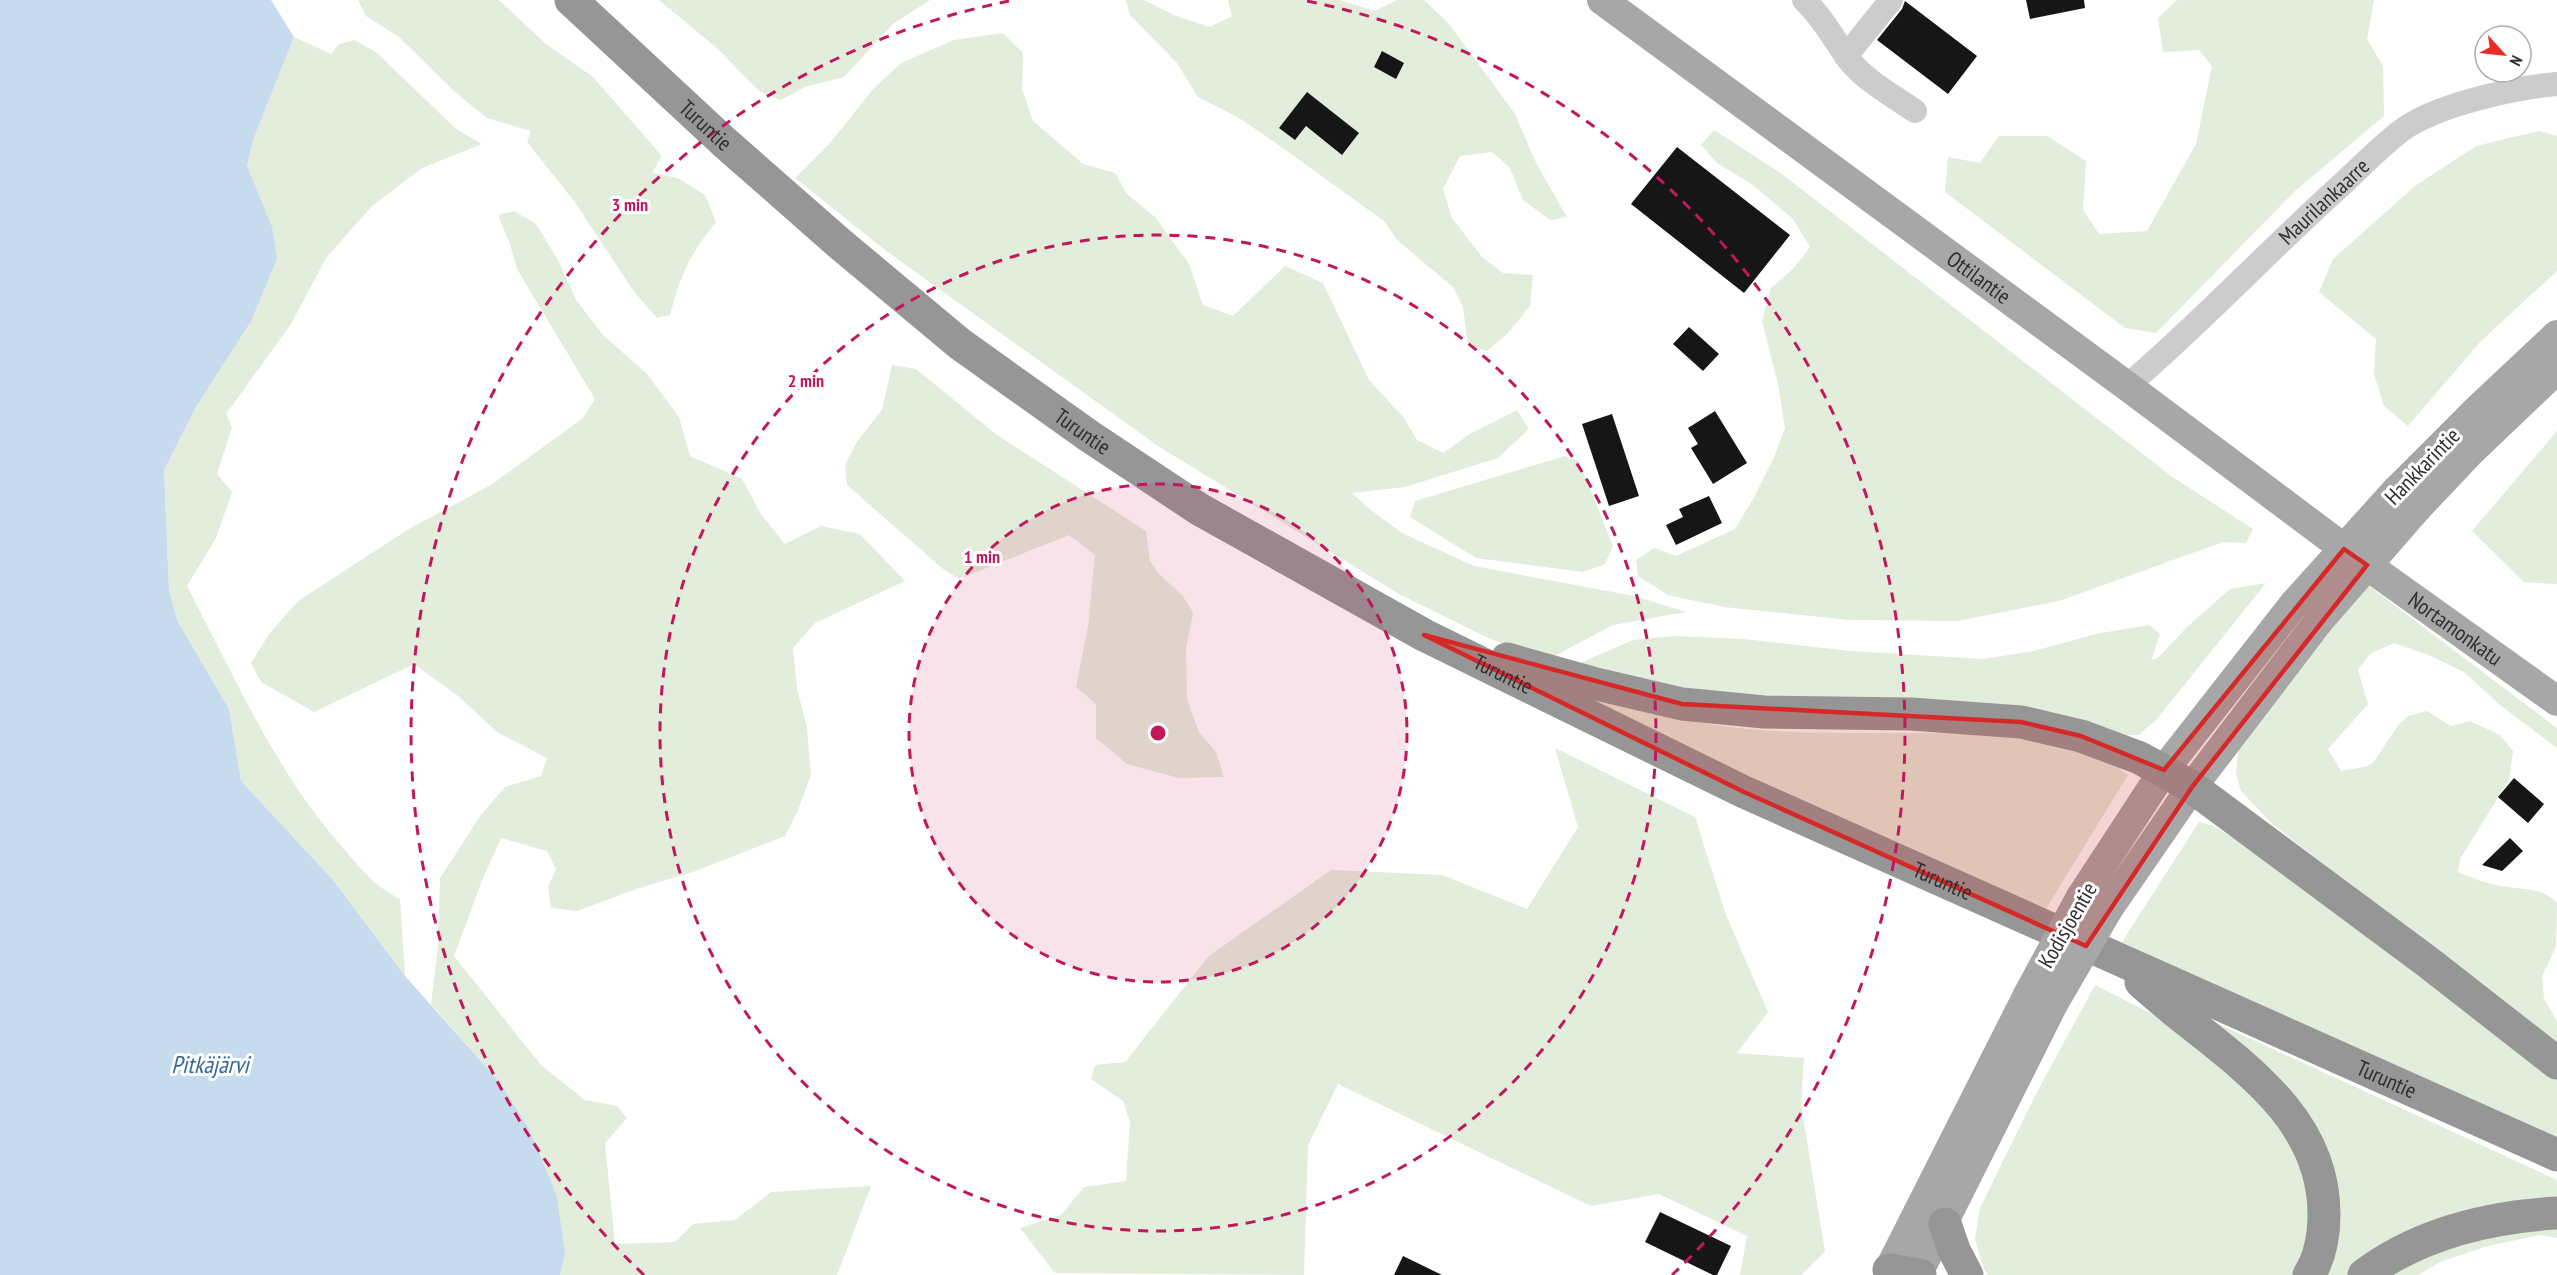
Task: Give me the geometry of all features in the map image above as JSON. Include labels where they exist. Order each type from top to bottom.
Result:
[{"type":"highway","name":"Turuntie","points":[[570,0],[724,142],[839,243],[960,344],[1089,436],[1199,509],[1424,635],[1742,792],[2557,1155]]},
{"type":"highway","points":[[1424,635],[1592,684],[1682,704],[1764,711],[1911,714],[2021,722],[2081,736],[2164,770],[2192,787],[2429,963],[2557,1063]]},
{"type":"highway","points":[[2112,957],[2246,1067],[2276,1096],[2301,1128],[2317,1165],[2324,1197],[2324,1237],[2309,1275]]},
{"type":"highway","points":[[2364,1275],[2400,1252],[2435,1235],[2515,1215],[2557,1213]]},
{"type":"highway","points":[[1945,1224],[1954,1250],[1967,1275]]},
{"type":"main road","name":"Ottilantie","points":[[1602,0],[2354,556]]},
{"type":"main road","name":"Hankkarintie","points":[[2318,622],[2406,499],[2474,413],[2557,335]]},
{"type":"main road","name":"Hankkarintie","points":[[2294,604],[2406,499],[2469,453],[2557,369]]},
{"type":"main road","name":"Nortamonkatu","points":[[2354,556],[2557,701]]},
{"type":"main road","name":"Kodisjoentie","points":[[1904,1274],[2041,1000],[2164,770],[2294,604]]},
{"type":"main road","name":"Kodisjoentie","points":[[2094,903],[2192,787],[2318,622]]},
{"type":"main road","name":"Kodisjoentie","points":[[1904,1274],[1945,1224],[2041,1000]]},
{"type":"street","points":[[1804,0],[1820,15],[1846,56],[1861,73],[1915,111]]},
{"type":"street","points":[[1846,56],[1891,0]]},
{"type":"street","name":"Maurilankaarre","points":[[2127,386],[2295,227],[2408,126],[2439,111],[2476,100],[2557,84]]},
{"type":"highlighted area","points":[[2344,549],[2367,565],[2192,787],[2086,946],[1742,791],[1424,635],[1682,704],[2021,722],[2081,736],[2164,770]]},
{"type":"green space","points":[[358,0],[499,0],[546,44],[593,77],[662,156],[652,173],[678,178],[705,195],[716,222],[687,266],[670,315],[657,318],[635,293],[574,201],[527,142],[531,131],[487,118],[456,93],[399,37],[366,16]]},
{"type":"green space","points":[[659,0],[930,0],[893,24],[844,77],[805,87],[781,100],[760,92],[718,49]]},
{"type":"green space","points":[[1126,0],[1144,0],[1176,16],[1210,27],[1232,16],[1228,0],[1340,0],[1375,11],[1397,0],[1424,0],[1449,24],[1515,114],[1537,165],[1567,217],[1550,220],[1523,200],[1510,168],[1492,152],[1460,156],[1443,189],[1452,218],[1482,257],[1503,273],[1533,275],[1530,306],[1508,333],[1487,351],[1468,345],[1463,307],[1453,287],[1397,240],[1384,221],[1239,118],[1198,97],[1177,63],[1130,15]]},
{"type":"green space","points":[[2177,0],[2374,0],[2367,39],[2383,66],[2384,116],[2295,191],[2156,333],[2125,328],[1945,192],[1948,157],[1980,163],[1999,136],[2047,136],[2086,161],[2083,210],[2099,234],[2147,231],[2196,144],[2212,66],[2199,50],[2163,52],[2158,18]]},
{"type":"green space","points":[[1003,33],[1023,53],[1022,89],[1033,121],[1083,164],[1115,173],[1127,194],[1155,217],[1189,264],[1203,305],[1233,316],[1285,266],[1323,283],[1369,380],[1404,418],[1417,440],[1443,453],[1470,434],[1517,410],[1529,429],[1498,458],[1405,487],[1352,493],[1367,507],[1402,533],[1474,566],[1634,596],[1686,612],[1613,625],[1547,660],[1488,638],[1399,594],[1158,446],[885,250],[795,178],[830,143],[874,88],[901,63],[954,40]]},
{"type":"green space","points":[[294,37],[331,54],[339,44],[354,40],[376,52],[456,129],[482,144],[422,168],[372,206],[326,258],[291,324],[226,414],[232,427],[217,474],[232,492],[216,538],[187,586],[257,722],[297,787],[362,870],[382,888],[400,899],[405,976],[333,880],[241,781],[229,709],[177,620],[169,590],[164,470],[197,405],[259,196],[247,167],[253,140]]},
{"type":"green space","points":[[1714,130],[1782,174],[2171,476],[2253,529],[2246,543],[2223,542],[2059,601],[1957,621],[1849,620],[1724,607],[1668,595],[1638,576],[1636,560],[1654,548],[1676,556],[1735,529],[1774,457],[1785,428],[1778,384],[1762,321],[1771,288],[1793,269],[1810,247],[1793,219],[1753,185],[1717,163],[1701,145]]},
{"type":"green space","points":[[2539,131],[2557,136],[2557,271],[2481,341],[2408,426],[2384,406],[2374,374],[2376,339],[2319,292],[2333,259],[2415,186],[2476,146]]},
{"type":"green space","points":[[514,211],[536,224],[558,260],[576,300],[603,335],[647,374],[679,417],[690,456],[742,479],[761,514],[785,544],[821,526],[860,534],[905,581],[815,623],[793,648],[797,689],[807,727],[811,775],[785,836],[693,872],[636,889],[577,911],[551,908],[548,887],[556,869],[547,851],[501,838],[481,883],[454,956],[541,1065],[585,1100],[617,1106],[627,1118],[605,1143],[615,1244],[675,1242],[693,1224],[735,1220],[771,1192],[871,1186],[837,1275],[560,1275],[565,1255],[498,1080],[431,1004],[438,947],[440,878],[481,815],[505,787],[541,776],[547,758],[497,732],[458,696],[414,664],[314,712],[261,682],[251,663],[269,634],[298,601],[409,529],[491,485],[583,418],[595,399],[517,269],[498,215]]},
{"type":"green space","points":[[892,365],[916,369],[997,435],[1146,531],[1150,561],[1159,574],[1183,596],[1193,613],[1186,649],[1187,699],[1199,732],[1216,752],[1224,777],[1179,778],[1127,764],[1096,738],[1096,704],[1076,687],[1088,627],[1095,555],[1069,535],[959,579],[943,569],[847,485],[845,465],[858,440],[882,410]]},
{"type":"green space","points":[[2557,431],[2557,584],[2524,582],[2472,531]]},
{"type":"green space","points":[[1565,456],[1579,461],[1613,546],[1605,564],[1583,572],[1476,558],[1410,517],[1415,501]]},
{"type":"green space","points":[[2266,583],[2157,719],[2139,735],[2116,736],[1706,697],[1578,664],[1633,640],[1674,636],[1744,639],[1850,651],[1984,659],[2034,651],[2096,634],[2149,625],[2160,634],[2151,660],[2158,658],[2187,627],[2230,589]]},
{"type":"green space","points":[[2369,586],[2557,728],[2557,748],[2500,705],[2464,672],[2431,656],[2394,643],[2370,654],[2358,670],[2368,704],[2328,749],[2341,771],[2365,767],[2373,763],[2399,724],[2409,716],[2427,711],[2451,726],[2470,721],[2500,735],[2513,751],[2509,780],[2460,859],[2458,872],[2495,885],[2540,892],[2557,903],[2556,947],[2542,976],[2544,998],[2557,1022],[2557,1044],[2272,824],[2241,791],[2236,774],[2238,752],[2274,697]]},
{"type":"green space","points":[[1588,699],[1736,728],[1820,733],[1975,734],[2043,741],[2103,760],[2128,775],[2044,912],[1789,795]]},
{"type":"green space","points":[[1555,748],[1695,817],[1726,915],[1768,1012],[1737,1053],[1804,1058],[1801,1104],[1825,1252],[1801,1275],[1740,1275],[1747,1236],[1659,1194],[1591,1206],[1338,1084],[1308,1145],[1304,1275],[1055,1273],[1020,1228],[1061,1215],[1084,1187],[1126,1181],[1130,1122],[1123,1101],[1091,1079],[1095,1065],[1125,1062],[1209,956],[1331,870],[1442,875],[1527,909],[1578,827]]},
{"type":"green space","points":[[2199,822],[2214,826],[2244,845],[2557,1079],[2557,1139],[2268,1011],[2122,942]]},
{"type":"green space","points":[[2095,985],[2162,1019],[2274,1105],[2315,1205],[2298,1275],[1988,1275],[1983,1267],[1975,1239],[1980,1208],[2037,1092]]},
{"type":"green space","points":[[2208,1019],[2557,1180],[2557,1204],[2349,1275],[2321,1275],[2334,1202]]},
{"type":"green space","points":[[2557,1225],[2557,1238],[2540,1235],[2488,1246],[2442,1261],[2418,1275],[2386,1275],[2481,1234]]},
{"type":"water","name":"Pitkäjärvi","points":[[0,0],[271,0],[294,37],[253,140],[247,166],[272,227],[277,259],[251,321],[197,405],[164,470],[169,590],[177,620],[229,709],[241,781],[333,880],[405,976],[498,1080],[529,1129],[557,1196],[565,1255],[560,1275],[0,1275]]},
{"type":"building","points":[[2026,0],[2084,0],[2085,8],[2030,19]]},
{"type":"building","points":[[1905,1],[1977,56],[1948,94],[1877,40],[1902,9]]},
{"type":"building","points":[[1382,51],[1404,63],[1396,79],[1374,67]]},
{"type":"building","points":[[1307,92],[1359,133],[1342,155],[1306,126],[1295,140],[1279,128]]},
{"type":"building","points":[[1677,147],[1790,235],[1744,293],[1631,204]]},
{"type":"building","points":[[1689,327],[1719,354],[1703,371],[1673,344]]},
{"type":"building","points":[[1715,411],[1747,463],[1713,484],[1691,448],[1698,444],[1688,428]]},
{"type":"building","points":[[1612,414],[1639,496],[1609,506],[1582,424]]},
{"type":"building","points":[[1709,496],[1722,523],[1676,545],[1666,525],[1683,517],[1679,509]]},
{"type":"building","points":[[2514,778],[2544,804],[2528,823],[2498,797]]},
{"type":"building","points":[[2510,838],[2523,851],[2502,871],[2482,865]]},
{"type":"building","points":[[1660,1212],[1731,1246],[1717,1275],[1645,1242]]},
{"type":"building","points":[[1403,1256],[1442,1275],[1394,1275]]}]
